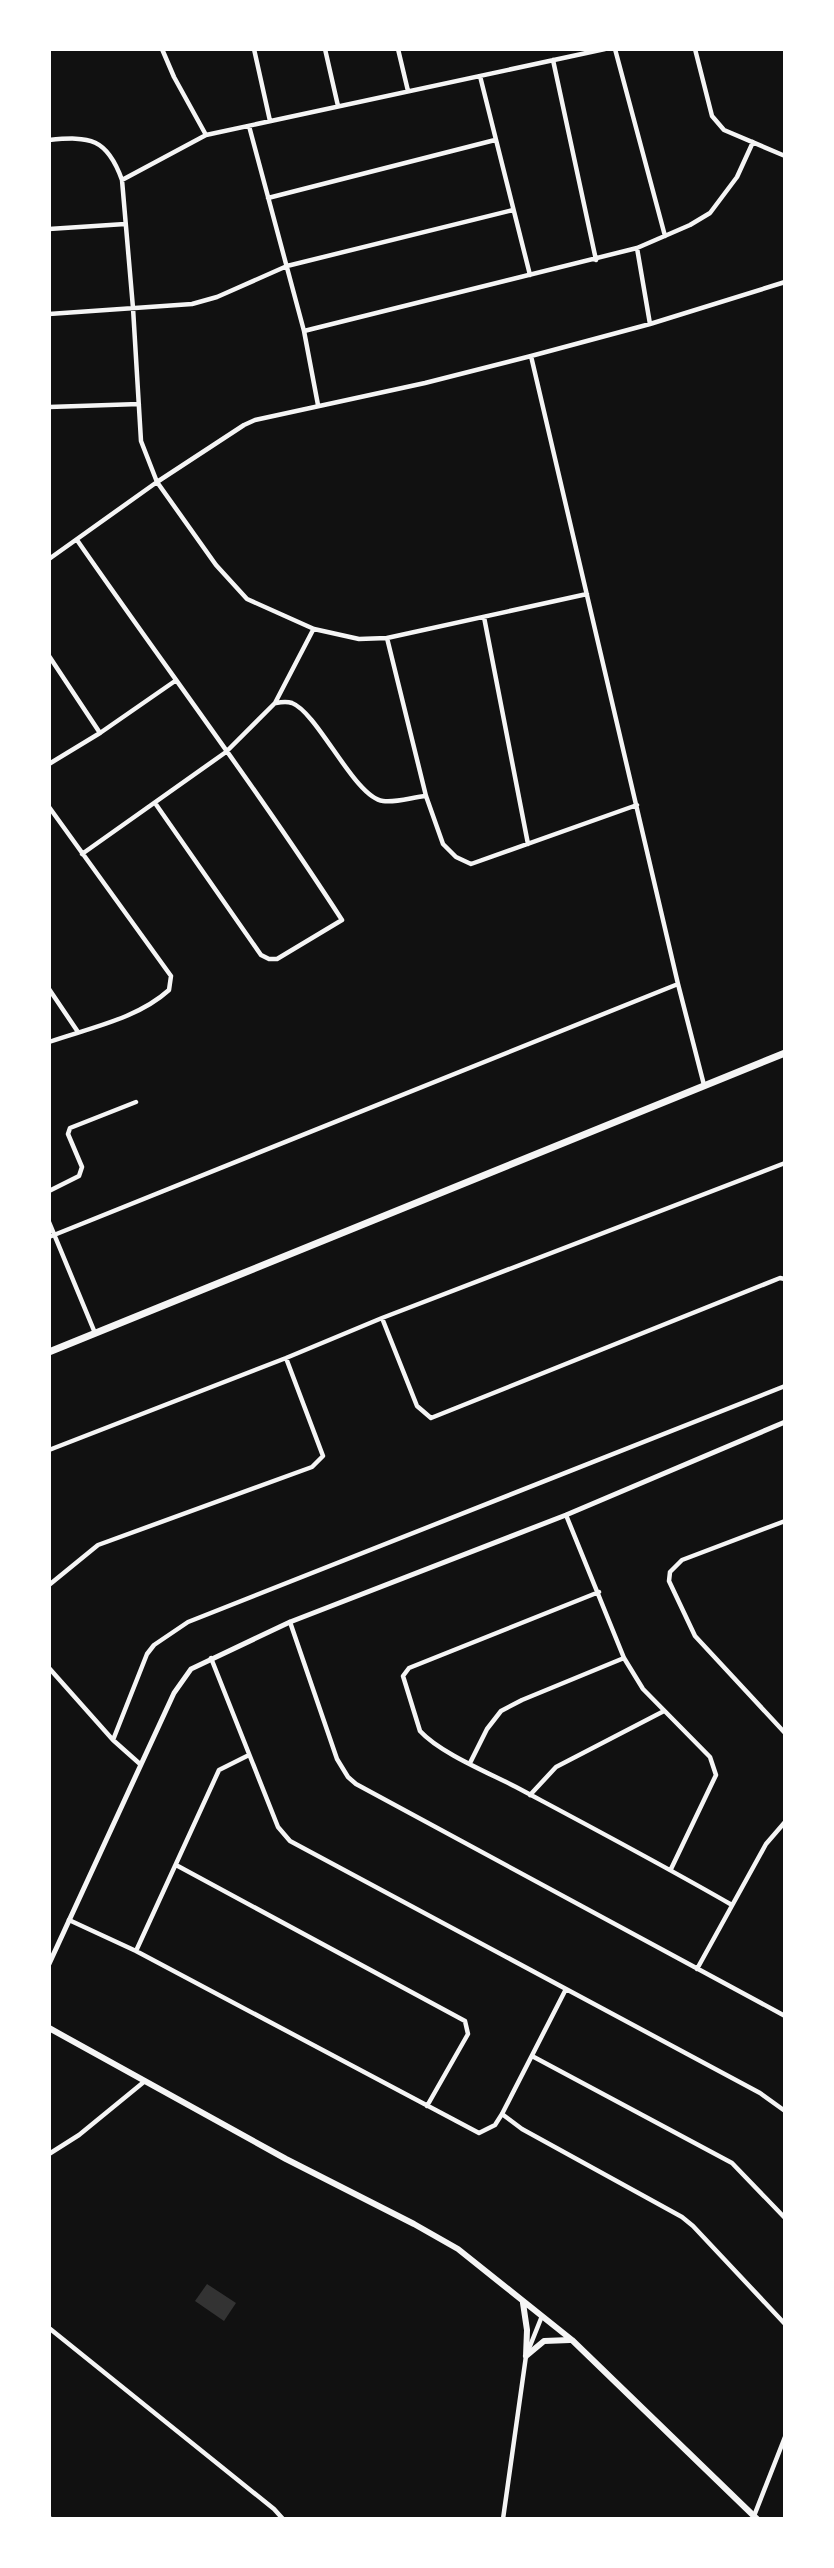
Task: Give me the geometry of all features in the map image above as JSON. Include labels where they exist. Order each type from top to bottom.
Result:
[{"type":"highway","points":[[49,1352],[785,1053]]},
{"type":"main road","points":[[49,2028],[286,2160],[458,2249],[572,2340],[755,2518]]},
{"type":"main road","points":[[523,2301],[527,2322],[526,2356]]},
{"type":"main road","points":[[526,2356],[544,2342],[572,2340]]},
{"type":"street","points":[[162,49],[177,83],[206,135]]},
{"type":"street","points":[[254,49],[270,121]]},
{"type":"street","points":[[325,49],[338,106]]},
{"type":"street","points":[[398,49],[408,92]]},
{"type":"street","points":[[122,180],[206,135],[605,49]]},
{"type":"street","points":[[615,49],[666,236]]},
{"type":"street","points":[[695,49],[712,116],[718,125],[785,156]]},
{"type":"street","points":[[553,60],[596,260]]},
{"type":"street","points":[[480,76],[530,275]]},
{"type":"street","points":[[249,126],[304,331],[318,405]]},
{"type":"street","points":[[49,140],[79,138],[98,142],[109,152],[122,180],[141,441],[157,482],[216,565],[247,599],[314,629],[359,639],[387,638],[587,594]]},
{"type":"street","points":[[268,198],[495,140]]},
{"type":"street","points":[[304,331],[596,260],[666,236],[710,213],[737,177],[753,142]]},
{"type":"street","points":[[49,314],[192,304],[217,297],[287,266],[513,210]]},
{"type":"street","points":[[49,229],[125,224]]},
{"type":"street","points":[[637,248],[650,324]]},
{"type":"street","points":[[49,559],[157,482],[244,425],[277,414],[425,383],[531,356],[650,324],[785,282]]},
{"type":"street","points":[[531,356],[704,1086]]},
{"type":"street","points":[[49,407],[139,404]]},
{"type":"street","points":[[77,540],[294,846],[342,920],[277,959],[261,955],[155,803]]},
{"type":"street","points":[[484,617],[528,844]]},
{"type":"street","points":[[82,853],[226,752],[275,703],[314,629]]},
{"type":"street","points":[[387,638],[426,796],[443,844],[463,861],[471,864],[637,805]]},
{"type":"street","points":[[49,656],[100,733]]},
{"type":"street","points":[[49,764],[100,733],[175,681]]},
{"type":"street","points":[[275,703],[285,701],[300,708],[361,786],[376,799],[383,801],[426,796]]},
{"type":"street","points":[[49,807],[171,976],[169,990],[158,1000],[132,1014],[49,1042]]},
{"type":"street","points":[[52,1236],[678,984]]},
{"type":"street","points":[[49,989],[78,1032]]},
{"type":"street","points":[[49,1191],[79,1176],[82,1167],[68,1134],[70,1128],[136,1102]]},
{"type":"street","points":[[49,1450],[785,1163]]},
{"type":"street","points":[[49,1222],[52,1236],[94,1333]]},
{"type":"street","points":[[382,1318],[417,1406],[431,1418],[780,1278],[785,1279]]},
{"type":"street","points":[[49,1585],[98,1545],[312,1467],[323,1456],[286,1358]]},
{"type":"street","points":[[113,1740],[147,1654],[188,1622],[785,1386]]},
{"type":"street","points":[[49,1964],[140,1764],[181,1680],[191,1669],[290,1622],[566,1515],[785,1422]]},
{"type":"street","points":[[566,1515],[624,1658],[643,1689],[710,1757],[716,1775],[671,1869]]},
{"type":"street","points":[[785,1521],[682,1560],[670,1573],[669,1581],[695,1636],[785,1733]]},
{"type":"street","points":[[599,1592],[415,1665],[405,1672],[405,1681],[420,1731],[470,1763],[671,1869],[732,1905]]},
{"type":"street","points":[[290,1622],[338,1759],[348,1777],[356,1784],[785,2016]]},
{"type":"street","points":[[211,1658],[278,1827],[290,1841],[760,2092],[785,2111]]},
{"type":"street","points":[[470,1763],[487,1729],[501,1711],[624,1658]]},
{"type":"street","points":[[49,1668],[113,1740],[140,1764]]},
{"type":"street","points":[[530,1795],[556,1767],[664,1712]]},
{"type":"street","points":[[136,1951],[219,1770],[249,1755]]},
{"type":"street","points":[[696,1969],[766,1844],[785,1822]]},
{"type":"street","points":[[176,1865],[465,2021],[468,2034],[427,2106]]},
{"type":"street","points":[[68,1920],[136,1951],[479,2133],[495,2124],[502,2115],[566,1989]]},
{"type":"street","points":[[532,2056],[732,2163],[785,2218]]},
{"type":"street","points":[[49,2154],[79,2135],[146,2080]]},
{"type":"street","points":[[502,2115],[522,2129],[682,2217],[785,2324]]},
{"type":"street","points":[[503,2519],[526,2356],[542,2316]]},
{"type":"street","points":[[49,2328],[283,2519]]},
{"type":"street","points":[[755,2518],[785,2437]]},
{"type":"shaded area","points":[[207,2284],[236,2303],[224,2321],[195,2301]]}]
